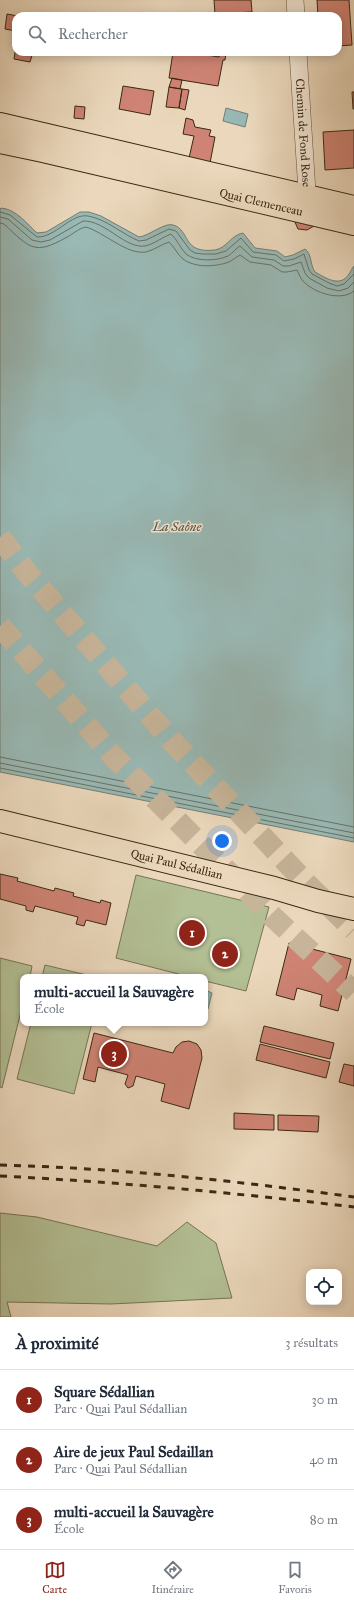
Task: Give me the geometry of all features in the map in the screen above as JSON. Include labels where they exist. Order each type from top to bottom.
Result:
[{"type":"main road","name":"Quai Clemenceau","points":[[0,124],[71,149],[308,205],[354,224]]},
{"type":"main road","name":"Quai Clemenceau","points":[[0,142],[71,149]]},
{"type":"main road","name":"Quai Clemenceau","points":[[308,205],[354,207]]},
{"type":"main road","name":"Quai Paul Sédallian","points":[[0,821],[354,909]]},
{"type":"street","points":[[295,0],[296,12]]},
{"type":"street","name":"Chemin de Fond Rose","points":[[298,56],[308,205]]},
{"type":"green space","points":[[136,875],[269,907],[246,991],[208,982],[208,974],[178,974],[116,958]]},
{"type":"green space","points":[[0,958],[32,966],[31,974],[20,974],[20,1015],[2,1088],[0,1087]]},
{"type":"green space","points":[[45,965],[82,974],[43,974]]},
{"type":"green space","points":[[30,1026],[91,1026],[74,1094],[17,1079]]},
{"type":"green space","points":[[0,1213],[37,1217],[157,1246],[187,1222],[216,1243],[232,1298],[111,1304],[7,1302],[11,1317],[0,1317]]},
{"type":"water","points":[[226,108],[248,114],[245,127],[223,121]]},
{"type":"water","name":"La Saône","points":[[1,208],[12,211],[37,233],[46,232],[80,212],[89,212],[101,216],[139,237],[166,225],[173,225],[179,228],[192,245],[204,250],[219,249],[235,236],[243,233],[255,248],[277,251],[285,257],[305,249],[309,254],[315,272],[324,277],[337,281],[345,278],[354,266],[354,842],[0,772]]},
{"type":"water","points":[[208,991],[212,993],[208,1009]]},
{"type":"building","points":[[214,0],[251,0],[252,12],[215,12]]},
{"type":"building","points":[[317,0],[349,0],[352,45],[342,46],[342,12],[318,12]]},
{"type":"building","points":[[7,14],[12,15],[12,30],[5,29]]},
{"type":"building","points":[[14,56],[32,56],[30,62],[14,59]]},
{"type":"building","points":[[172,56],[226,56],[225,60],[223,60],[218,86],[169,78]]},
{"type":"building","points":[[172,78],[182,80],[180,89],[169,87]]},
{"type":"building","points":[[123,86],[154,91],[150,115],[119,109]]},
{"type":"building","points":[[169,87],[182,89],[179,108],[166,107]]},
{"type":"building","points":[[182,89],[189,90],[185,110],[179,108]]},
{"type":"building","points":[[352,92],[354,92],[354,109],[353,109]]},
{"type":"building","points":[[75,106],[85,107],[84,119],[74,118]]},
{"type":"building","points":[[186,118],[193,120],[195,127],[211,130],[209,136],[215,137],[210,163],[189,158],[194,136],[183,134]]},
{"type":"building","points":[[354,130],[354,168],[325,170],[323,132]]},
{"type":"building","points":[[294,220],[314,226],[307,230],[298,229]]},
{"type":"building","points":[[0,874],[18,878],[17,881],[54,891],[55,888],[74,893],[73,896],[100,903],[101,900],[111,903],[106,925],[86,920],[84,926],[76,924],[78,917],[35,906],[33,912],[26,910],[26,906],[0,899]]},
{"type":"building","points":[[289,943],[351,959],[338,1011],[320,1006],[322,995],[297,988],[294,1000],[276,995]]},
{"type":"building","points":[[264,1026],[334,1043],[330,1059],[260,1042]]},
{"type":"building","points":[[94,1033],[173,1053],[176,1047],[182,1042],[189,1041],[197,1044],[201,1050],[202,1058],[189,1109],[161,1101],[165,1084],[136,1076],[133,1086],[128,1088],[125,1084],[128,1075],[98,1067],[95,1082],[83,1079]]},
{"type":"building","points":[[260,1044],[330,1062],[326,1078],[256,1060]]},
{"type":"building","points":[[344,1064],[354,1066],[354,1086],[339,1082]]},
{"type":"building","points":[[234,1113],[274,1115],[274,1130],[234,1129]]},
{"type":"building","points":[[278,1115],[319,1116],[318,1132],[278,1130]]},
{"type":"tunnel","points":[[0,537],[24,569],[171,740],[308,885],[354,930]]},
{"type":"tunnel","points":[[0,626],[114,757],[273,917],[354,992]]},
{"type":"railway","points":[[0,1165],[133,1172],[354,1197]]},
{"type":"railway","points":[[0,1176],[177,1188],[354,1207]]},
{"type":"place","name":"Square Sédallian","points":[[192,933]]},
{"type":"place","name":"Aire de jeux Paul Sedaillan","points":[[225,954]]},
{"type":"place","name":"multi-accueil la Sauvagère","points":[[114,1054]]}]
